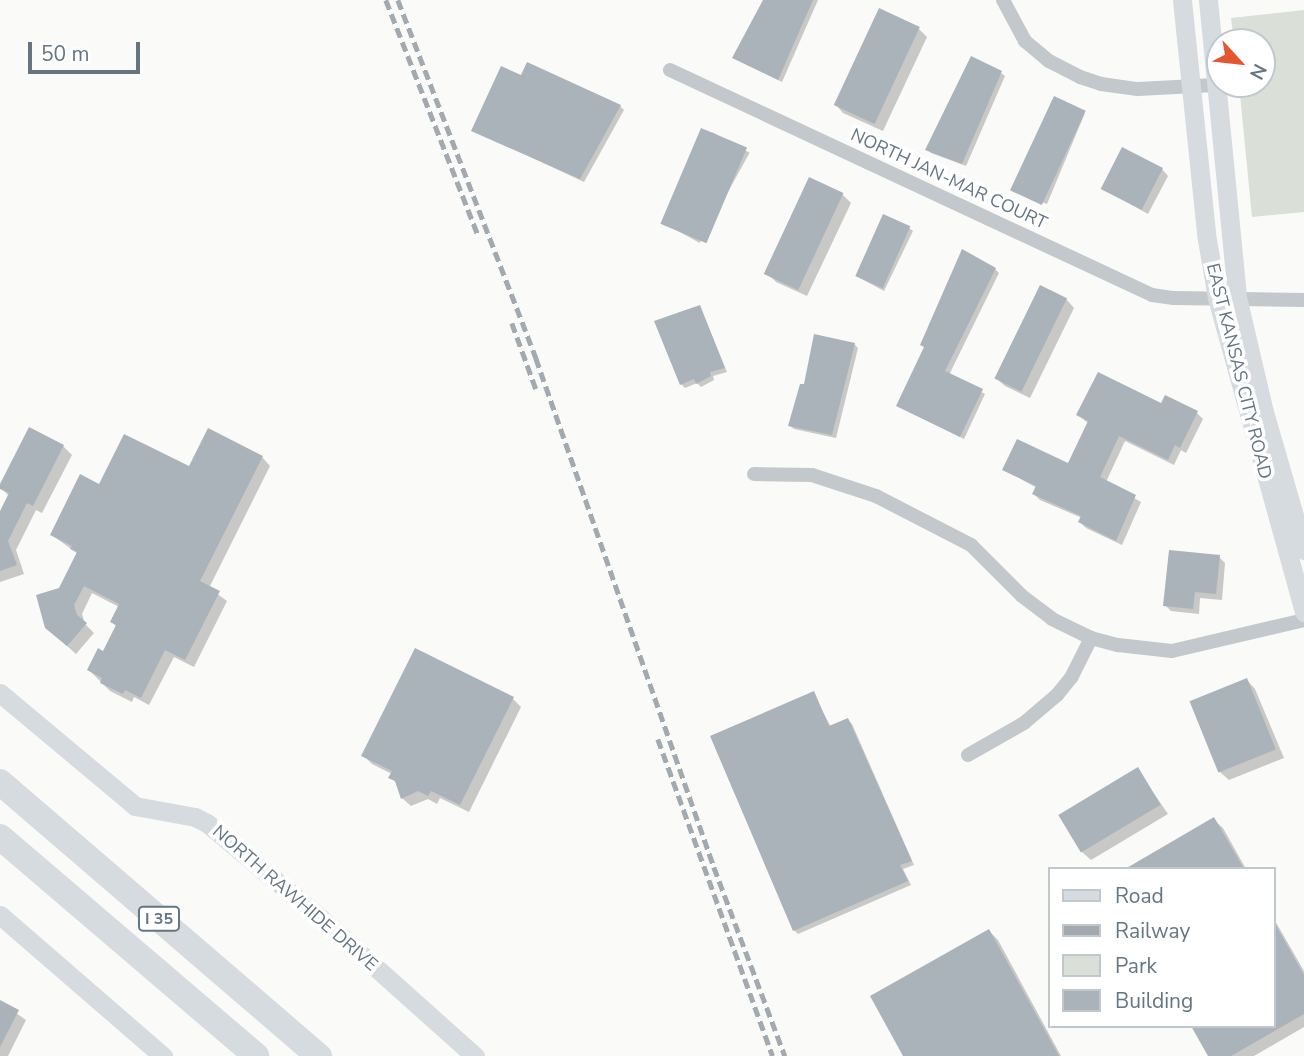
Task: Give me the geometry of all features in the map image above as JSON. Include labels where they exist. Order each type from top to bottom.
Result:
[{"type":"highway","name":"I 35","points":[[0,782],[319,1056]]},
{"type":"highway","name":"I 35","points":[[0,837],[256,1056]]},
{"type":"main road","name":"EAST KANSAS CITY ROAD","points":[[1182,0],[1206,234],[1264,412],[1304,550]]},
{"type":"main road","name":"EAST KANSAS CITY ROAD","points":[[1208,0],[1210,28]]},
{"type":"main road","name":"EAST KANSAS CITY ROAD","points":[[1216,98],[1227,298],[1304,612]]},
{"type":"main road","name":"NORTH RAWHIDE DRIVE","points":[[0,694],[135,806],[195,817],[207,823],[326,923],[475,1056]]},
{"type":"main road","points":[[0,915],[163,1056]]},
{"type":"street","points":[[1003,0],[1026,41],[1049,61],[1072,73],[1121,88],[1206,86]]},
{"type":"street","name":"NORTH JAN-MAR COURT","points":[[670,69],[1152,295],[1174,298],[1304,300]]},
{"type":"street","points":[[754,474],[812,475],[876,496],[971,545],[1036,608],[1091,638],[1145,650],[1172,651],[1304,620]]},
{"type":"street","points":[[968,755],[1024,723],[1057,695],[1071,678],[1091,638]]},
{"type":"green space","points":[[1304,10],[1304,212],[1252,217],[1240,98],[1276,98],[1276,28],[1232,28],[1231,18]]},
{"type":"building","points":[[763,0],[813,0],[778,80],[732,58]]},
{"type":"building","points":[[879,8],[920,27],[875,124],[834,105]]},
{"type":"building","points":[[971,56],[1002,71],[962,164],[925,150]]},
{"type":"building","points":[[527,62],[621,105],[580,179],[471,131],[501,66],[521,75]]},
{"type":"building","points":[[1054,96],[1086,111],[1042,205],[1010,190]]},
{"type":"building","points":[[701,128],[747,148],[706,243],[660,224]]},
{"type":"building","points":[[1122,147],[1163,168],[1142,210],[1101,189]]},
{"type":"building","points":[[809,177],[843,193],[798,290],[764,274]]},
{"type":"building","points":[[883,214],[910,226],[883,288],[855,276]]},
{"type":"building","points":[[962,249],[996,268],[945,371],[983,389],[960,437],[896,406],[924,347],[920,345]]},
{"type":"building","points":[[1040,285],[1067,298],[1021,392],[994,378]]},
{"type":"building","points":[[700,305],[725,368],[710,372],[711,376],[696,384],[694,379],[680,385],[654,321]]},
{"type":"building","points":[[814,334],[855,343],[832,435],[788,426],[800,384],[804,384]]},
{"type":"building","points":[[1098,372],[1161,403],[1165,395],[1198,411],[1180,448],[1175,445],[1168,460],[1119,436],[1100,477],[1136,495],[1116,541],[1078,522],[1081,516],[1032,494],[1036,486],[1002,470],[1017,439],[1068,463],[1088,421],[1076,415]]},
{"type":"building","points":[[29,427],[64,445],[33,506],[27,503],[8,541],[17,565],[0,571],[0,511],[9,493],[0,489],[0,484]]},
{"type":"building","points":[[208,428],[263,456],[200,581],[220,591],[185,660],[165,650],[141,698],[125,690],[123,694],[100,683],[102,678],[87,670],[98,648],[103,651],[116,625],[110,622],[119,604],[84,586],[74,605],[77,615],[87,623],[67,646],[45,628],[36,595],[59,588],[77,552],[70,549],[72,546],[50,535],[80,474],[99,484],[124,434],[189,466]]},
{"type":"building","points":[[1169,550],[1220,555],[1216,594],[1195,592],[1193,609],[1163,606]]},
{"type":"building","points":[[415,648],[514,697],[460,805],[431,791],[428,796],[418,791],[401,799],[395,781],[388,778],[392,771],[361,756]]},
{"type":"building","points":[[1247,678],[1276,749],[1218,773],[1190,701]]},
{"type":"building","points":[[814,691],[829,726],[848,718],[912,861],[900,865],[908,881],[793,931],[710,736]]},
{"type":"building","points":[[1138,767],[1161,805],[1081,853],[1058,815]]},
{"type":"building","points":[[1214,817],[1243,867],[1128,867]]},
{"type":"building","points":[[1276,926],[1304,975],[1304,1014],[1231,1056],[1208,1056],[1192,1028],[1276,1028]]},
{"type":"building","points":[[989,929],[1059,1056],[903,1056],[870,996]]},
{"type":"building","points":[[0,1000],[19,1010],[0,1047]]},
{"type":"railway","points":[[386,0],[478,235]]},
{"type":"railway","points":[[398,0],[536,358],[714,867],[785,1056]]},
{"type":"railway","points":[[512,323],[536,389]]},
{"type":"railway","points":[[658,739],[773,1056]]}]
